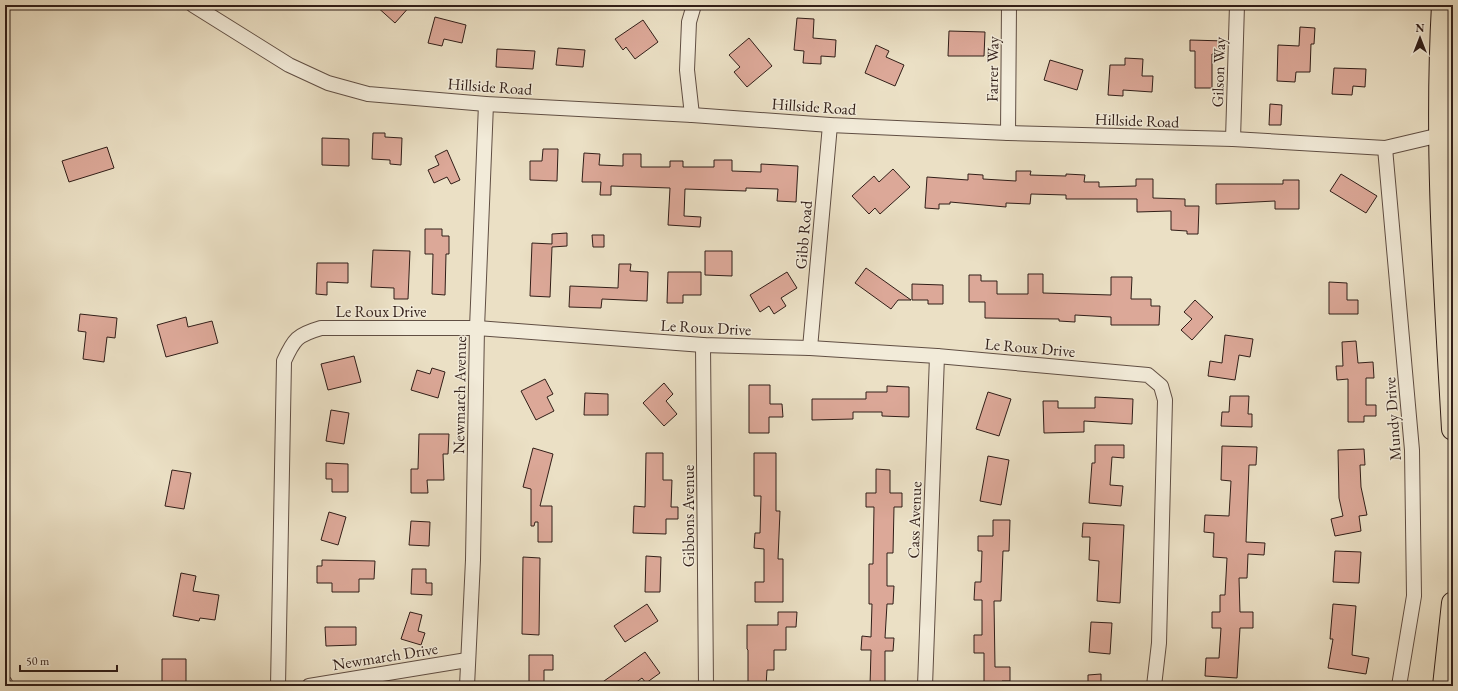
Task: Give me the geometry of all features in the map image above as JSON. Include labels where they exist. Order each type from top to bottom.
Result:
[{"type":"main road","points":[[1443,5],[1447,88],[1447,192],[1453,429]]},
{"type":"main road","points":[[1444,686],[1453,603]]},
{"type":"street","name":"Hillside Road","points":[[193,5],[288,65],[328,83],[368,94],[486,104],[692,115],[830,125],[1008,133],[1233,139],[1385,148],[1447,133]]},
{"type":"street","points":[[692,115],[687,70],[690,22],[694,5]]},
{"type":"street","name":"Farrer Way","points":[[1008,133],[1010,5]]},
{"type":"street","name":"Gilson Way","points":[[1233,139],[1237,5]]},
{"type":"street","name":"Newmarch Avenue","points":[[467,686],[467,660],[473,560],[477,328],[486,104]]},
{"type":"street","name":"Gibb Road","points":[[810,348],[830,125]]},
{"type":"street","name":"Mundy Drive","points":[[1385,148],[1412,450],[1414,596],[1399,686]]},
{"type":"street","name":"Le Roux Drive","points":[[278,686],[284,361],[292,343],[304,333],[321,328],[477,328],[703,345],[810,348],[937,356],[1148,375],[1161,386],[1165,400],[1160,643],[1154,686]]},
{"type":"street","name":"Gibbons Avenue","points":[[703,345],[706,686]]},
{"type":"street","name":"Cass Avenue","points":[[925,686],[937,356]]},
{"type":"street","name":"Newmarch Drive","points":[[309,686],[467,660]]},
{"type":"building","points":[[375,5],[411,5],[395,23]]},
{"type":"building","points":[[435,17],[466,25],[462,43],[444,39],[442,46],[428,43]]},
{"type":"building","points":[[797,18],[814,19],[813,38],[836,40],[835,57],[821,56],[821,64],[803,63],[804,51],[794,50]]},
{"type":"building","points":[[643,20],[658,42],[635,59],[626,47],[623,50],[615,39]]},
{"type":"building","points":[[1300,27],[1315,28],[1314,44],[1311,44],[1310,72],[1296,72],[1295,82],[1277,81],[1278,45],[1299,46]]},
{"type":"building","points":[[949,31],[985,32],[984,56],[948,56]]},
{"type":"building","points":[[749,38],[772,66],[747,87],[734,72],[740,67],[729,55]]},
{"type":"building","points":[[1190,40],[1225,41],[1224,54],[1212,54],[1212,88],[1195,88],[1195,51],[1190,51]]},
{"type":"building","points":[[876,45],[889,51],[886,57],[904,65],[895,86],[865,73]]},
{"type":"building","points":[[558,48],[585,50],[583,67],[556,65]]},
{"type":"building","points":[[497,49],[535,51],[533,69],[496,67]]},
{"type":"building","points":[[1125,58],[1143,59],[1142,76],[1153,76],[1152,92],[1123,90],[1123,96],[1108,95],[1110,65],[1125,65]]},
{"type":"building","points":[[1050,60],[1083,70],[1077,90],[1044,80]]},
{"type":"building","points":[[1334,68],[1366,69],[1365,87],[1353,86],[1352,95],[1332,94]]},
{"type":"building","points":[[1270,104],[1282,105],[1281,125],[1269,125]]},
{"type":"building","points":[[373,133],[385,133],[385,137],[402,138],[401,165],[390,164],[390,160],[372,159]]},
{"type":"building","points":[[322,138],[349,139],[349,166],[322,165]]},
{"type":"building","points":[[107,147],[114,168],[69,182],[62,161]]},
{"type":"building","points":[[543,149],[558,149],[557,181],[530,180],[530,161],[542,161]]},
{"type":"building","points":[[447,150],[460,180],[451,184],[447,177],[434,183],[428,170],[439,165],[435,156]]},
{"type":"building","points":[[584,153],[600,154],[599,165],[623,166],[623,154],[641,154],[641,167],[670,167],[670,161],[683,161],[683,167],[714,167],[714,160],[732,160],[732,171],[761,172],[761,164],[798,166],[796,202],[777,201],[778,189],[746,188],[746,191],[685,189],[684,216],[701,217],[700,227],[668,225],[670,188],[611,186],[611,195],[600,195],[601,182],[582,182]]},
{"type":"building","points":[[893,169],[910,187],[880,214],[875,208],[869,214],[852,196],[874,176],[879,182]]},
{"type":"building","points":[[1016,171],[1031,171],[1030,175],[1085,175],[1084,182],[1099,182],[1099,187],[1136,186],[1136,179],[1153,179],[1153,198],[1185,199],[1185,206],[1199,206],[1198,234],[1187,234],[1187,231],[1171,230],[1171,211],[1137,212],[1137,199],[1066,199],[1066,195],[1031,194],[1030,204],[1006,203],[1006,207],[950,202],[950,204],[939,204],[939,209],[925,208],[927,177],[968,180],[968,174],[983,175],[983,179],[1016,181]]},
{"type":"building","points":[[1341,174],[1377,196],[1366,213],[1330,191]]},
{"type":"building","points":[[1283,180],[1299,180],[1299,209],[1275,209],[1275,201],[1216,204],[1216,184],[1283,184]]},
{"type":"building","points":[[425,229],[442,229],[442,236],[449,236],[449,254],[446,254],[445,295],[432,294],[433,254],[425,254]]},
{"type":"building","points":[[567,233],[567,246],[552,247],[550,297],[530,296],[532,243],[552,244],[552,234]]},
{"type":"building","points":[[592,235],[604,235],[604,247],[593,247]]},
{"type":"building","points":[[373,250],[410,251],[408,299],[394,299],[394,288],[371,287]]},
{"type":"building","points":[[705,251],[732,251],[732,276],[705,275]]},
{"type":"building","points":[[317,263],[348,263],[348,283],[327,282],[327,295],[316,294]]},
{"type":"building","points":[[619,264],[631,264],[630,271],[648,272],[647,301],[602,299],[601,308],[569,307],[570,286],[618,288]]},
{"type":"building","points":[[866,268],[911,300],[898,300],[891,309],[855,283]]},
{"type":"building","points":[[668,272],[701,272],[701,295],[683,295],[683,303],[667,303]]},
{"type":"building","points":[[787,272],[797,288],[781,298],[786,306],[774,314],[769,306],[760,312],[750,295]]},
{"type":"building","points":[[1028,274],[1043,274],[1043,293],[1111,295],[1111,277],[1132,277],[1131,299],[1151,299],[1151,306],[1160,306],[1159,325],[1111,325],[1111,317],[1075,315],[1075,322],[1059,321],[1059,319],[985,318],[985,302],[969,302],[969,275],[981,275],[981,281],[997,281],[997,294],[1028,294]]},
{"type":"building","points":[[1329,282],[1347,283],[1347,300],[1358,300],[1358,314],[1329,314]]},
{"type":"building","points":[[912,284],[943,285],[943,304],[928,304],[928,300],[912,300]]},
{"type":"building","points":[[1195,300],[1213,317],[1192,340],[1181,330],[1192,319],[1184,312]]},
{"type":"building","points":[[80,314],[117,318],[115,338],[107,337],[104,362],[83,359],[86,332],[78,331]]},
{"type":"building","points":[[186,317],[188,327],[212,321],[218,343],[166,357],[157,325]]},
{"type":"building","points":[[1225,335],[1253,339],[1250,357],[1239,355],[1235,380],[1208,376],[1210,361],[1222,363]]},
{"type":"building","points":[[1356,341],[1358,363],[1373,362],[1374,378],[1366,378],[1366,405],[1376,405],[1376,416],[1364,416],[1364,422],[1348,422],[1348,379],[1337,380],[1336,366],[1343,366],[1342,342]]},
{"type":"building","points":[[354,356],[361,382],[328,390],[321,364]]},
{"type":"building","points":[[432,368],[445,372],[438,398],[411,390],[417,370],[430,374]]},
{"type":"building","points":[[545,379],[553,394],[547,397],[554,411],[536,420],[521,391]]},
{"type":"building","points":[[664,383],[673,394],[666,401],[677,414],[664,426],[643,403]]},
{"type":"building","points":[[749,385],[770,385],[770,404],[782,404],[783,417],[769,417],[769,433],[749,433]]},
{"type":"building","points":[[887,386],[909,387],[909,417],[882,416],[882,412],[853,412],[853,419],[812,420],[812,399],[866,399],[866,392],[887,392]]},
{"type":"building","points":[[988,392],[1011,399],[999,436],[976,429]]},
{"type":"building","points":[[585,393],[608,394],[608,415],[584,415]]},
{"type":"building","points":[[1230,396],[1249,396],[1248,414],[1252,414],[1252,427],[1221,426],[1222,412],[1229,412]]},
{"type":"building","points":[[1095,397],[1133,399],[1132,424],[1084,421],[1084,432],[1044,433],[1043,401],[1058,401],[1058,408],[1095,408]]},
{"type":"building","points":[[331,410],[349,413],[344,444],[326,441]]},
{"type":"building","points":[[419,434],[449,434],[448,454],[443,454],[444,480],[427,480],[428,493],[411,493],[411,469],[418,469]]},
{"type":"building","points":[[1095,445],[1124,445],[1124,458],[1112,457],[1110,485],[1123,486],[1121,506],[1089,503],[1092,463],[1095,463]]},
{"type":"building","points":[[1222,446],[1257,447],[1256,465],[1249,465],[1246,542],[1265,543],[1264,555],[1248,554],[1247,578],[1239,578],[1240,612],[1253,612],[1253,628],[1240,628],[1237,678],[1205,676],[1206,658],[1219,658],[1221,628],[1212,628],[1212,612],[1220,612],[1220,595],[1225,595],[1227,558],[1213,557],[1214,533],[1204,532],[1205,515],[1229,516],[1231,481],[1221,480]]},
{"type":"building","points":[[533,448],[553,454],[540,506],[552,506],[552,542],[538,542],[538,522],[535,522],[534,526],[531,526],[531,489],[523,487]]},
{"type":"building","points":[[1364,449],[1365,465],[1360,465],[1361,487],[1367,515],[1359,516],[1361,531],[1335,536],[1331,519],[1343,516],[1339,498],[1338,450]]},
{"type":"building","points":[[646,453],[663,453],[663,480],[672,480],[671,507],[678,507],[678,519],[666,519],[666,534],[633,533],[634,506],[645,507]]},
{"type":"building","points":[[754,453],[776,453],[776,511],[780,511],[778,559],[783,559],[783,602],[755,602],[755,582],[764,582],[764,549],[754,548],[755,533],[760,533],[761,496],[754,496]]},
{"type":"building","points":[[988,456],[1009,460],[1001,505],[980,501]]},
{"type":"building","points":[[326,463],[348,464],[348,492],[332,492],[332,479],[326,479]]},
{"type":"building","points":[[876,469],[890,470],[890,493],[902,493],[902,507],[894,507],[893,553],[887,553],[887,586],[894,586],[893,604],[887,604],[885,638],[894,638],[893,651],[885,651],[885,686],[870,686],[871,650],[861,650],[862,636],[871,637],[872,604],[869,604],[869,564],[873,564],[874,507],[866,507],[866,493],[876,493]]},
{"type":"building","points":[[172,470],[191,473],[184,509],[165,506]]},
{"type":"building","points":[[329,512],[346,517],[338,545],[321,540]]},
{"type":"building","points":[[993,520],[1010,520],[1009,551],[1003,551],[1001,601],[994,601],[995,667],[1010,667],[1010,681],[1002,681],[1002,686],[984,686],[984,653],[974,653],[974,635],[982,635],[982,600],[974,600],[975,582],[981,582],[982,551],[978,551],[978,536],[993,536]]},
{"type":"building","points":[[411,521],[430,522],[429,546],[409,545]]},
{"type":"building","points":[[1083,523],[1124,525],[1120,603],[1097,601],[1099,561],[1089,560],[1090,537],[1082,537]]},
{"type":"building","points":[[1335,551],[1361,552],[1359,583],[1333,582]]},
{"type":"building","points":[[646,556],[661,557],[660,592],[645,592]]},
{"type":"building","points":[[523,557],[540,558],[539,635],[522,634]]},
{"type":"building","points":[[322,560],[375,561],[374,579],[359,579],[359,592],[332,592],[332,583],[317,583],[317,566],[322,566]]},
{"type":"building","points":[[412,569],[426,569],[426,583],[432,583],[432,595],[411,594]]},
{"type":"building","points":[[181,573],[196,576],[193,591],[219,595],[215,620],[200,618],[199,621],[173,616]]},
{"type":"building","points":[[647,604],[658,621],[625,642],[614,626]]},
{"type":"building","points":[[1333,604],[1356,606],[1352,655],[1369,658],[1366,674],[1328,668],[1333,639],[1330,639]]},
{"type":"building","points":[[410,612],[422,615],[418,631],[425,633],[421,645],[401,639]]},
{"type":"building","points":[[778,612],[797,612],[796,627],[786,627],[786,650],[774,650],[774,670],[767,670],[766,686],[751,686],[751,684],[748,684],[747,625],[778,625]]},
{"type":"building","points":[[1091,622],[1112,623],[1110,654],[1089,652]]},
{"type":"building","points":[[325,627],[356,627],[356,645],[326,646]]},
{"type":"building","points":[[645,652],[660,673],[646,683],[642,678],[631,686],[597,686]]},
{"type":"building","points":[[529,655],[553,655],[553,670],[544,670],[544,684],[529,684]]},
{"type":"building","points":[[162,659],[186,659],[186,683],[180,683],[180,686],[162,686]]},
{"type":"building","points":[[1101,674],[1101,686],[1088,686],[1088,675]]}]
